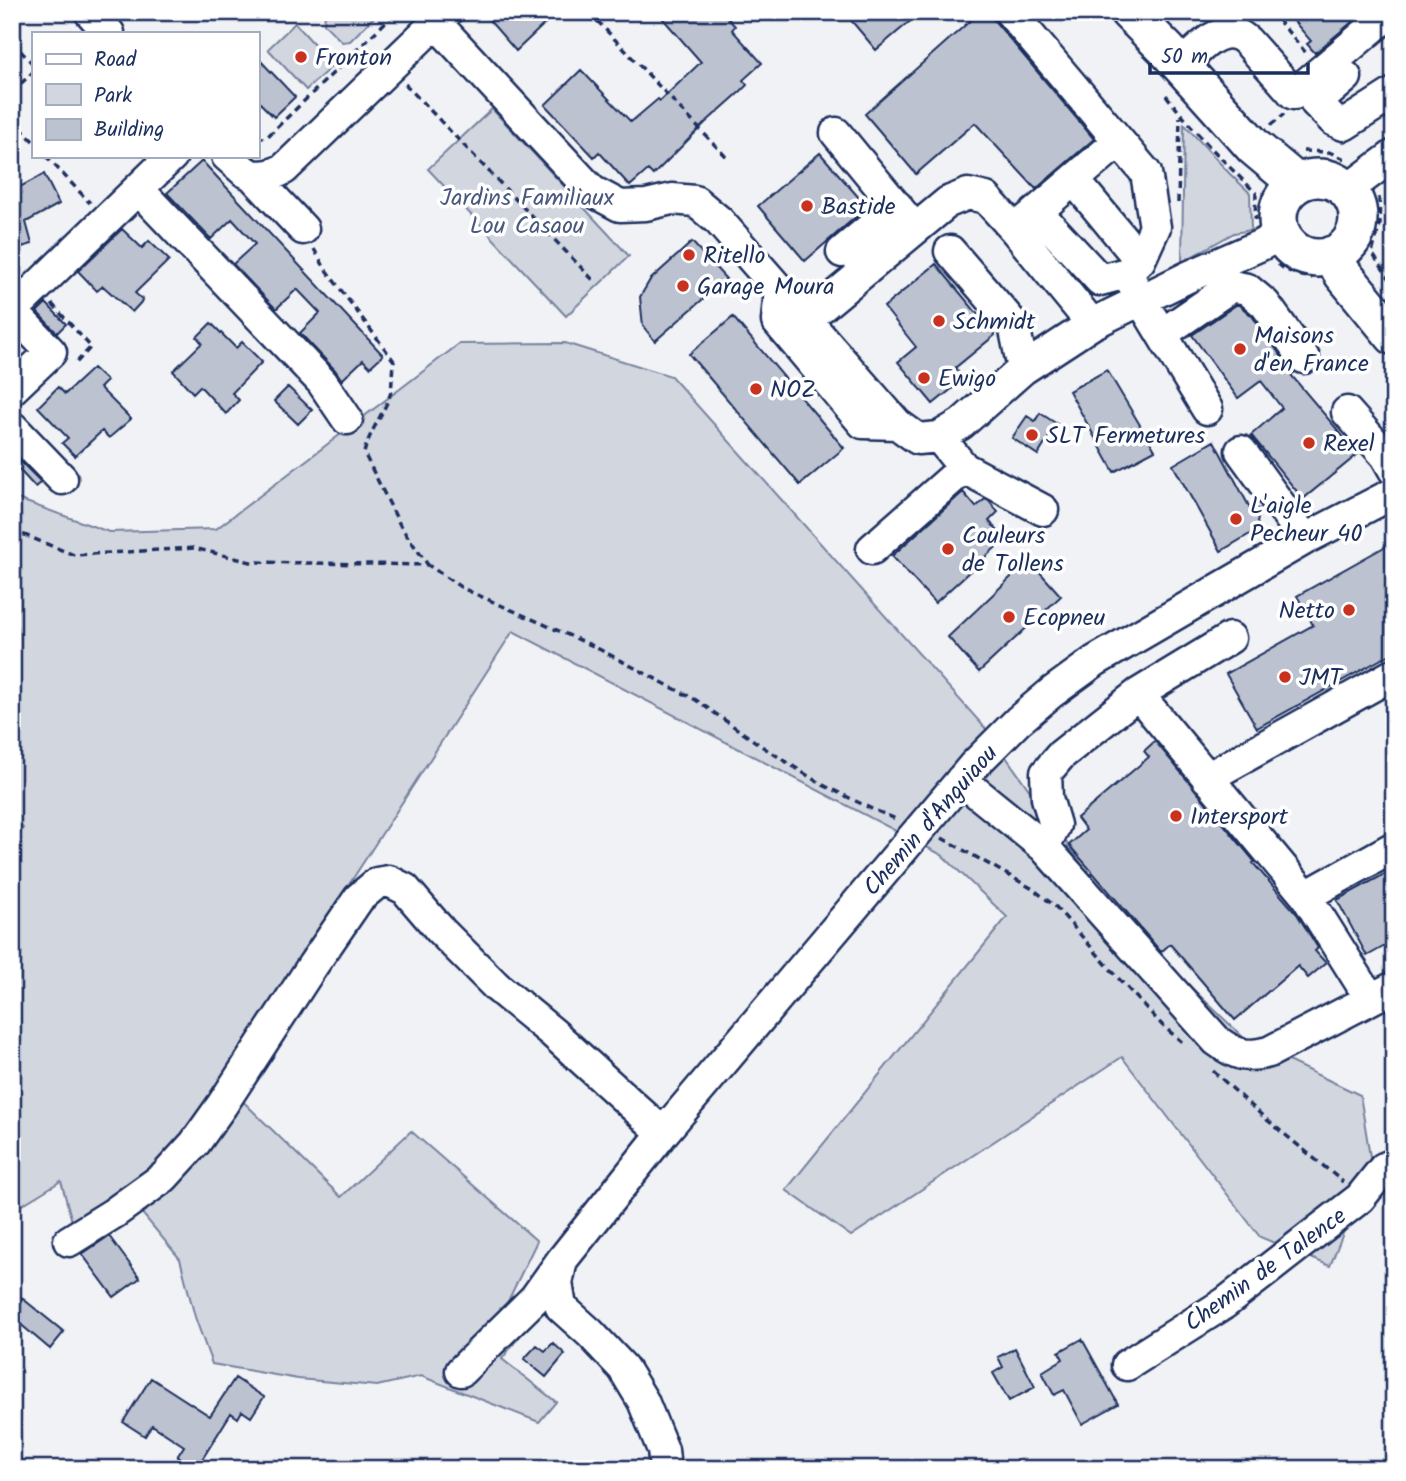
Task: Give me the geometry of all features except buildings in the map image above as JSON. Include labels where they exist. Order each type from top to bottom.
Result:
[{"type":"main road","points":[[1133,18],[1167,50],[1283,181]]},
{"type":"main road","points":[[1133,18],[1145,42],[1182,92],[1232,148],[1283,181],[1310,178],[1336,182],[1358,181],[1353,199],[1357,210],[1355,233],[1333,259]]},
{"type":"main road","points":[[1283,181],[1278,222],[1269,240],[1288,244],[1297,252],[1308,256],[1358,264],[1394,310]]},
{"type":"main road","points":[[1333,259],[1394,336]]},
{"type":"street","points":[[90,12],[108,32]]},
{"type":"street","points":[[807,319],[948,202],[968,194],[986,198],[1026,221],[1100,280],[1134,267],[1155,227],[1146,173],[1010,12]]},
{"type":"street","points":[[1181,66],[1213,37],[1225,33],[1238,35],[1247,41],[1294,94],[1391,12]]},
{"type":"street","points":[[229,158],[252,175],[274,175],[284,169],[441,18],[592,191],[620,206],[646,205],[672,199],[695,201],[719,221],[897,424],[918,439],[939,437],[961,424],[1023,369],[1093,324],[1269,240]]},
{"type":"street","points":[[1394,36],[1316,103],[1333,120],[1344,125],[1394,93]]},
{"type":"street","points":[[836,133],[915,229]]},
{"type":"street","points":[[1026,221],[1119,141]]},
{"type":"street","points":[[1358,181],[1394,155]]},
{"type":"street","points":[[12,390],[51,352],[12,311],[170,158]]},
{"type":"street","points":[[252,175],[303,229]]},
{"type":"street","points":[[1074,180],[1134,267],[1141,300],[1208,409]]},
{"type":"street","points":[[138,189],[313,373],[347,419]]},
{"type":"street","points":[[842,252],[897,206]]},
{"type":"street","points":[[1026,221],[1093,324]]},
{"type":"street","points":[[950,251],[1014,325],[1023,369]]},
{"type":"street","points":[[1161,334],[1233,286],[1247,289],[1265,304],[1304,358]]},
{"type":"street","points":[[780,289],[777,321],[863,422],[897,424]]},
{"type":"street","points":[[1347,412],[1386,456],[1394,470]]},
{"type":"street","points":[[12,427],[62,479]]},
{"type":"street","points":[[939,437],[964,468],[1043,510]]},
{"type":"street","points":[[1241,451],[1306,539]]},
{"type":"street","points":[[872,549],[964,468]]},
{"type":"street","name":"Chemin d'Anguiaou","points":[[461,1371],[534,1298],[663,1133],[961,780],[1018,721],[1095,661],[1306,539],[1394,493]]},
{"type":"street","points":[[1044,847],[1055,825],[1047,798],[1046,773],[1060,755],[1138,694],[1230,638]]},
{"type":"street","points":[[1207,778],[1394,674]]},
{"type":"street","points":[[961,780],[1044,847],[1217,1041],[1240,1055],[1256,1056],[1269,1052],[1382,992],[1138,694]]},
{"type":"street","points":[[1306,896],[1394,848]]},
{"type":"street","points":[[69,1241],[164,1177],[195,1143],[359,898],[376,883],[389,881],[405,889],[441,931],[496,987],[552,1033],[663,1133]]},
{"type":"street","name":"Chemin de Talence","points":[[1127,1365],[1225,1303],[1360,1198],[1384,1168],[1394,1164]]},
{"type":"street","points":[[562,1260],[557,1283],[561,1307],[623,1368],[643,1401],[663,1450],[665,1469]]},
{"type":"path","points":[[259,139],[267,137],[396,12]]},
{"type":"path","points":[[589,12],[728,159]]},
{"type":"path","points":[[12,42],[32,63]]},
{"type":"path","points":[[389,68],[595,282]]},
{"type":"path","points":[[12,92],[32,73]]},
{"type":"path","points":[[12,119],[32,140]]},
{"type":"path","points":[[1333,259],[1304,277],[1283,269],[1254,210],[1283,181],[1302,151],[1329,152],[1358,181],[1379,196],[1380,224],[1372,253],[1394,285]]},
{"type":"path","points":[[49,158],[95,208]]},
{"type":"path","points":[[303,229],[326,270],[394,361],[391,393],[363,453],[401,527],[428,565],[462,587],[593,646],[696,699],[821,784],[947,841],[1033,889],[1056,907],[1163,1026],[1183,1044]]},
{"type":"path","points":[[12,530],[74,555],[194,548],[251,562],[428,565]]},
{"type":"path","points":[[1213,1071],[1360,1198]]},
{"type":"green space","points":[[379,12],[350,41],[342,42],[324,24],[325,14]]},
{"type":"green space","name":"Fronton","points":[[295,23],[333,65],[306,90],[268,49]]},
{"type":"green space","name":"Jardins Familiaux Lou Casaou","points":[[492,109],[629,256],[566,316],[428,169]]},
{"type":"green space","points":[[1184,124],[1250,193],[1251,230],[1234,233],[1182,262]]},
{"type":"green space","points":[[565,343],[671,376],[987,730],[1121,920],[1248,1042],[1360,1095],[1371,1163],[1330,1266],[1260,1237],[1122,1057],[851,1236],[786,1190],[1007,917],[942,855],[513,631],[222,1081],[341,1197],[411,1131],[537,1241],[507,1303],[528,1325],[502,1359],[556,1402],[539,1422],[421,1376],[377,1386],[298,1379],[212,1364],[195,1317],[180,1259],[122,1189],[73,1225],[61,1181],[12,1211],[12,840],[23,828],[12,819],[12,497],[109,532],[216,529],[459,344]]},
{"type":"railway","points":[[12,1459],[29,1469]]},
{"type":"place","name":"Fronton","points":[[301,57]]},
{"type":"place","name":"Bastide","points":[[807,206]]},
{"type":"place","name":"Ritello","points":[[689,255]]},
{"type":"place","name":"Garage Moura","points":[[683,286]]},
{"type":"place","name":"Schmidt","points":[[939,321]]},
{"type":"place","name":"Maisons d'en France","points":[[1240,349]]},
{"type":"place","name":"Ewigo","points":[[924,378]]},
{"type":"place","name":"NOZ","points":[[756,389]]},
{"type":"place","name":"SLT Fermetures","points":[[1032,435]]},
{"type":"place","name":"Rexel","points":[[1309,443]]},
{"type":"place","name":"L'aigle Pecheur 40","points":[[1236,519]]},
{"type":"place","name":"Couleurs de Tollens","points":[[948,549]]},
{"type":"place","name":"Netto","points":[[1349,610]]},
{"type":"place","name":"Ecopneu","points":[[1009,617]]},
{"type":"place","name":"JMT","points":[[1285,677]]},
{"type":"place","name":"Intersport","points":[[1176,816]]}]
